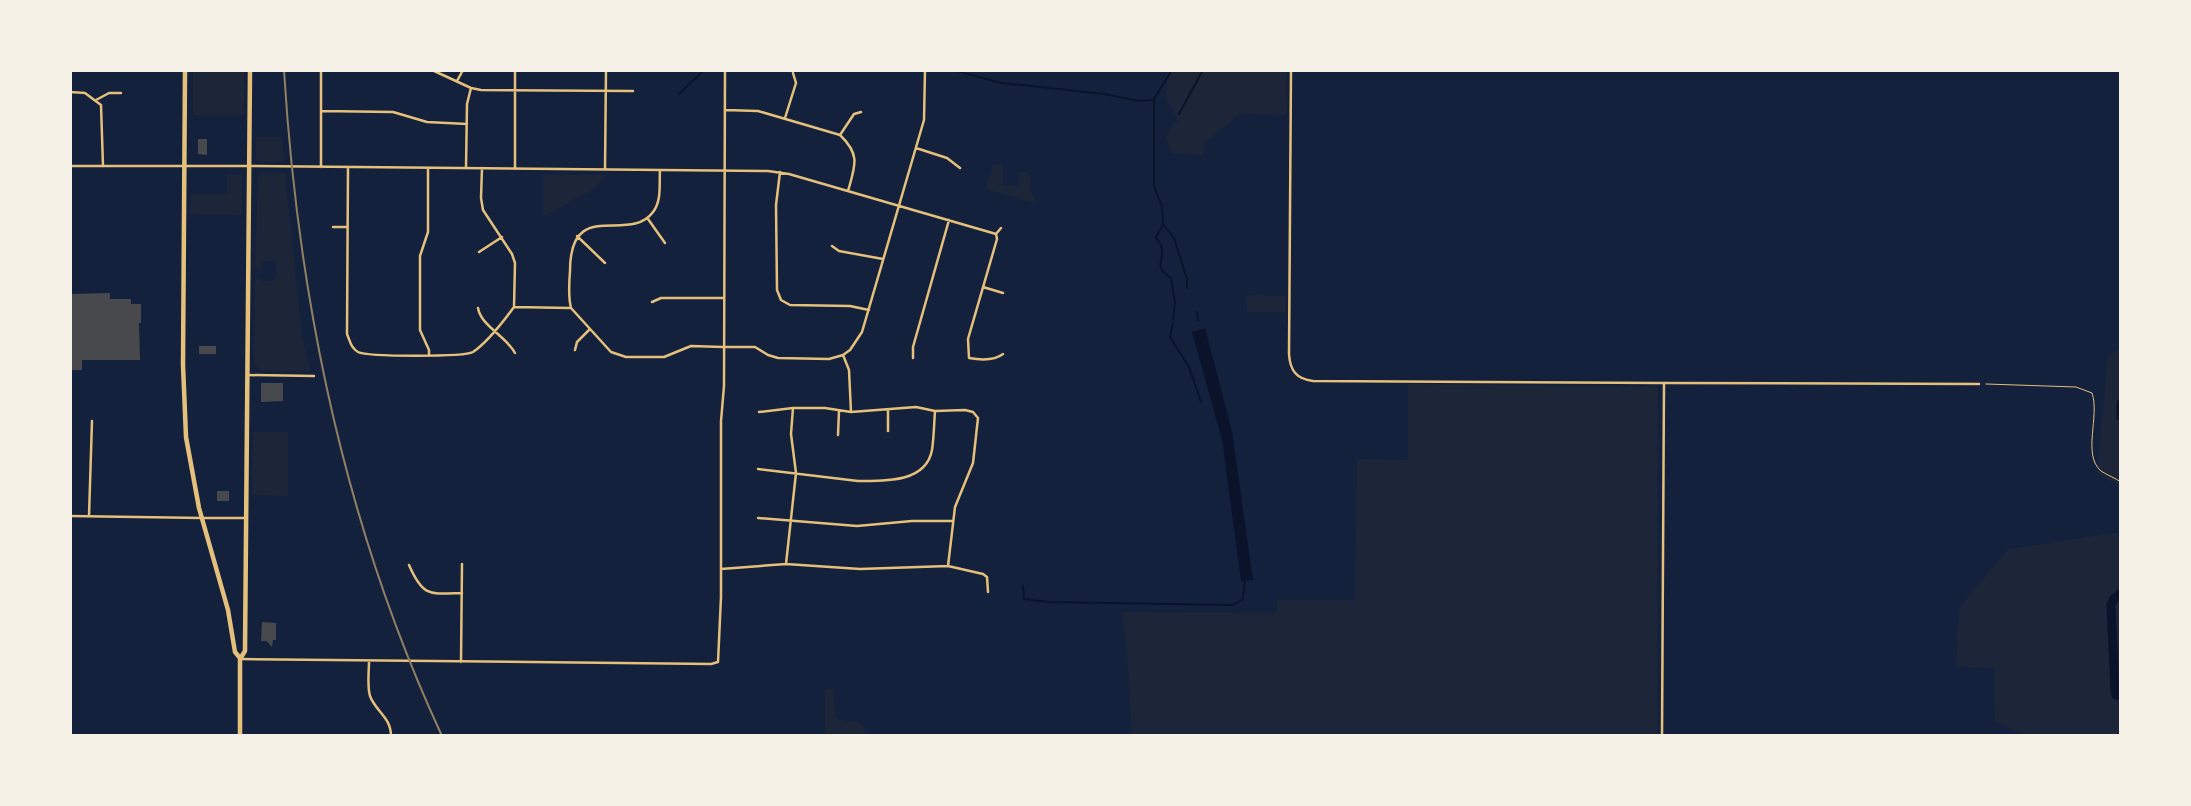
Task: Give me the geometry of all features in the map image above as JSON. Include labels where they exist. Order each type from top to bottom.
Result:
[{"type":"highway","points":[[184,70],[184,384],[189,461],[228,610],[235,652],[240,659]]},
{"type":"highway","points":[[240,736],[240,659],[245,652],[250,70]]},
{"type":"street","points":[[321,70],[321,167]]},
{"type":"street","points":[[432,70],[471,88],[632,91]]},
{"type":"street","points":[[457,81],[463,70]]},
{"type":"street","points":[[515,70],[515,169]]},
{"type":"street","points":[[605,169],[606,70]]},
{"type":"street","points":[[240,659],[718,662],[721,421],[724,386],[725,70]]},
{"type":"street","points":[[660,170],[659,199],[656,209],[648,219],[585,230],[577,236],[570,253],[571,308],[589,330],[611,352],[626,357],[655,358],[691,346],[754,347],[778,358],[829,359],[843,355],[856,344],[869,310],[916,148],[925,112],[925,70]]},
{"type":"street","points":[[1291,70],[1289,354],[1291,367],[1296,375],[1313,381],[1979,383]]},
{"type":"street","points":[[785,118],[796,83],[793,73]]},
{"type":"street","points":[[466,168],[467,104],[471,88]]},
{"type":"street","points":[[70,92],[85,93],[101,105],[103,166]]},
{"type":"street","points":[[96,100],[109,93],[121,93]]},
{"type":"street","points":[[725,110],[758,111],[840,135],[851,146],[855,156],[848,191]]},
{"type":"street","points":[[321,111],[393,112],[427,122],[467,124]]},
{"type":"street","points":[[840,135],[854,114],[861,111]]},
{"type":"street","points":[[916,148],[947,158],[960,168]]},
{"type":"street","points":[[70,166],[780,172],[996,234]]},
{"type":"street","points":[[348,167],[347,334],[350,344],[362,354],[429,355],[467,354],[478,348],[514,307],[515,263],[484,210],[481,198],[482,168]]},
{"type":"street","points":[[428,168],[428,232],[420,256],[420,330],[429,355]]},
{"type":"street","points":[[780,172],[776,205],[777,285],[781,300],[790,305],[850,306],[869,310]]},
{"type":"street","points":[[648,219],[664,243]]},
{"type":"street","points":[[913,358],[913,347],[950,220]]},
{"type":"street","points":[[333,227],[348,227]]},
{"type":"street","points":[[1001,228],[996,234],[997,239],[968,339],[969,358],[997,359],[1003,355]]},
{"type":"street","points":[[577,236],[605,264]]},
{"type":"street","points":[[479,252],[502,237]]},
{"type":"street","points":[[832,246],[839,251],[883,259]]},
{"type":"street","points":[[983,287],[1003,293]]},
{"type":"street","points":[[652,302],[662,298],[723,298]]},
{"type":"street","points":[[514,307],[571,308]]},
{"type":"street","points":[[478,308],[480,315],[510,344],[515,353]]},
{"type":"street","points":[[575,350],[577,342],[589,330]]},
{"type":"street","points":[[843,355],[850,377],[850,412]]},
{"type":"street","points":[[247,375],[314,376]]},
{"type":"street","points":[[1662,736],[1664,383]]},
{"type":"street","points":[[759,412],[793,408],[850,412],[916,407],[935,411],[973,412],[978,418],[974,463],[959,496],[947,566]]},
{"type":"street","points":[[786,564],[796,473],[791,434],[793,408]]},
{"type":"street","points":[[888,409],[888,431]]},
{"type":"street","points":[[838,435],[839,411]]},
{"type":"street","points":[[758,469],[858,481],[912,476],[923,468],[932,451],[935,411]]},
{"type":"street","points":[[89,516],[92,421]]},
{"type":"street","points":[[70,516],[246,518]]},
{"type":"street","points":[[758,518],[857,526],[912,521],[953,521]]},
{"type":"street","points":[[461,662],[462,564]]},
{"type":"street","points":[[720,569],[786,564],[860,569],[947,566],[983,574],[987,577],[988,592]]},
{"type":"street","points":[[409,565],[421,589],[427,592],[462,593]]},
{"type":"street","points":[[369,661],[369,690],[372,700],[387,718],[391,736]]},
{"type":"path","points":[[1979,383],[2085,389],[2092,394],[2094,400],[2092,452],[2095,462],[2099,469],[2121,482]]},
{"type":"shaded area","points":[[193,70],[244,70],[244,115],[193,115]]},
{"type":"shaded area","points":[[1168,70],[1286,70],[1287,115],[1240,114],[1204,144],[1203,155],[1172,153],[1166,138],[1174,123],[1178,121],[1166,99]]},
{"type":"shaded area","points":[[256,137],[282,137],[284,161],[259,162],[256,159]]},
{"type":"shaded area","points":[[993,164],[1003,165],[1003,186],[1020,185],[1019,172],[1027,172],[1034,203],[986,189]]},
{"type":"shaded area","points":[[261,173],[285,173],[302,337],[311,371],[260,371],[254,363],[255,276],[262,281],[273,281],[276,276],[276,261],[262,261],[262,272],[255,268],[258,176]]},
{"type":"shaded area","points":[[227,175],[242,175],[242,215],[190,214],[190,194],[227,194]]},
{"type":"shaded area","points":[[543,175],[606,175],[595,188],[543,217]]},
{"type":"shaded area","points":[[1246,295],[1286,296],[1285,312],[1247,312]]},
{"type":"shaded area","points":[[1205,328],[1232,431],[1253,580],[1241,581],[1222,440],[1192,332]]},
{"type":"shaded area","points":[[2121,347],[2121,486],[2097,474],[2108,357]]},
{"type":"shaded area","points":[[1408,384],[1658,387],[1657,736],[1132,736],[1122,612],[1277,613],[1277,600],[1355,600],[1357,459],[1408,460]]},
{"type":"shaded area","points":[[253,432],[288,432],[288,496],[252,495]]},
{"type":"shaded area","points":[[2121,532],[2121,736],[2027,736],[1995,722],[1994,668],[1956,667],[1959,608],[2008,549]]},
{"type":"shaded area","points":[[833,688],[836,718],[846,722],[858,721],[864,727],[866,736],[825,736],[825,690]]},
{"type":"building","points":[[198,139],[207,139],[207,155],[198,154]]},
{"type":"building","points":[[110,293],[110,299],[131,299],[131,304],[141,304],[140,360],[82,360],[82,370],[70,370],[70,294]]},
{"type":"building","points":[[199,346],[216,346],[216,354],[199,354]]},
{"type":"building","points":[[261,383],[283,383],[283,401],[261,402]]},
{"type":"building","points":[[217,491],[229,491],[229,501],[217,501]]},
{"type":"building","points":[[262,622],[276,623],[276,640],[273,640],[272,647],[267,641],[261,641]]},
{"type":"waterway","points":[[679,94],[704,70]]},
{"type":"waterway","points":[[866,70],[919,70]]},
{"type":"waterway","points":[[1172,70],[1154,99],[1154,186],[1162,207],[1163,224],[1174,238],[1187,279],[1187,288]]},
{"type":"waterway","points":[[1179,114],[1203,70]]},
{"type":"waterway","points":[[957,71],[1001,83],[1104,94],[1139,101],[1152,100]]},
{"type":"waterway","points":[[1163,225],[1156,237],[1162,248],[1162,270],[1171,278],[1175,303],[1173,319]]},
{"type":"waterway","points":[[1197,312],[1198,321]]},
{"type":"waterway","points":[[1173,323],[1170,337],[1189,367],[1201,402]]},
{"type":"waterway","points":[[2121,404],[2121,417]]},
{"type":"waterway","points":[[1023,586],[1024,599],[1048,602],[1233,605],[1243,599],[1245,581]]},
{"type":"waterway","points":[[2121,593],[2111,605],[2115,690],[2116,695],[2121,696]]},
{"type":"railway","points":[[284,70],[301,242],[332,411],[378,576],[408,657],[442,736]]}]
